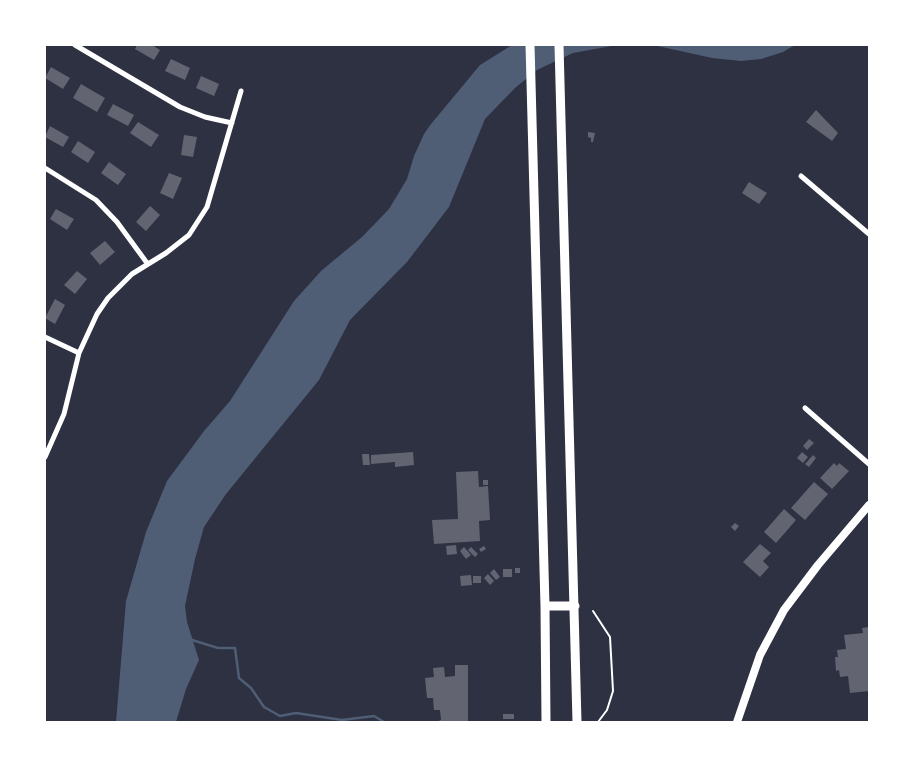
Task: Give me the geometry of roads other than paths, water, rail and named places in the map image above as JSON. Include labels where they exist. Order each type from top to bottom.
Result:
[{"type":"highway","points":[[530,45],[545,606],[546,722]]},
{"type":"highway","points":[[559,45],[576,606],[577,722]]},
{"type":"highway","points":[[545,606],[576,606]]},
{"type":"main road","points":[[737,722],[760,655],[784,610],[818,564],[869,505]]},
{"type":"street","points":[[75,45],[180,107],[205,117],[232,123]]},
{"type":"street","points":[[45,457],[64,414],[78,352],[92,323],[108,298],[132,274],[178,244],[201,218],[212,195],[241,91]]},
{"type":"street","points":[[45,168],[96,200],[117,222],[147,263]]},
{"type":"street","points":[[801,176],[869,234]]},
{"type":"street","points":[[45,337],[78,352]]},
{"type":"street","points":[[806,408],[869,464]]},
{"type":"water","points":[[512,45],[617,45],[573,53],[537,70],[515,88],[485,119],[449,207],[407,262],[350,320],[319,380],[226,494],[204,527],[185,606],[187,622],[199,660],[186,689],[176,722],[116,722],[126,601],[146,532],[167,481],[204,431],[230,401],[294,301],[321,271],[362,237],[389,209],[407,179],[414,156],[431,124],[480,65]]},
{"type":"water","points":[[653,45],[795,45],[783,52],[761,59],[741,61],[712,58]]},
{"type":"waterway","points":[[192,640],[218,648],[235,648],[239,678],[251,688],[264,707],[280,716],[296,713],[342,720],[374,716],[384,722]]}]
